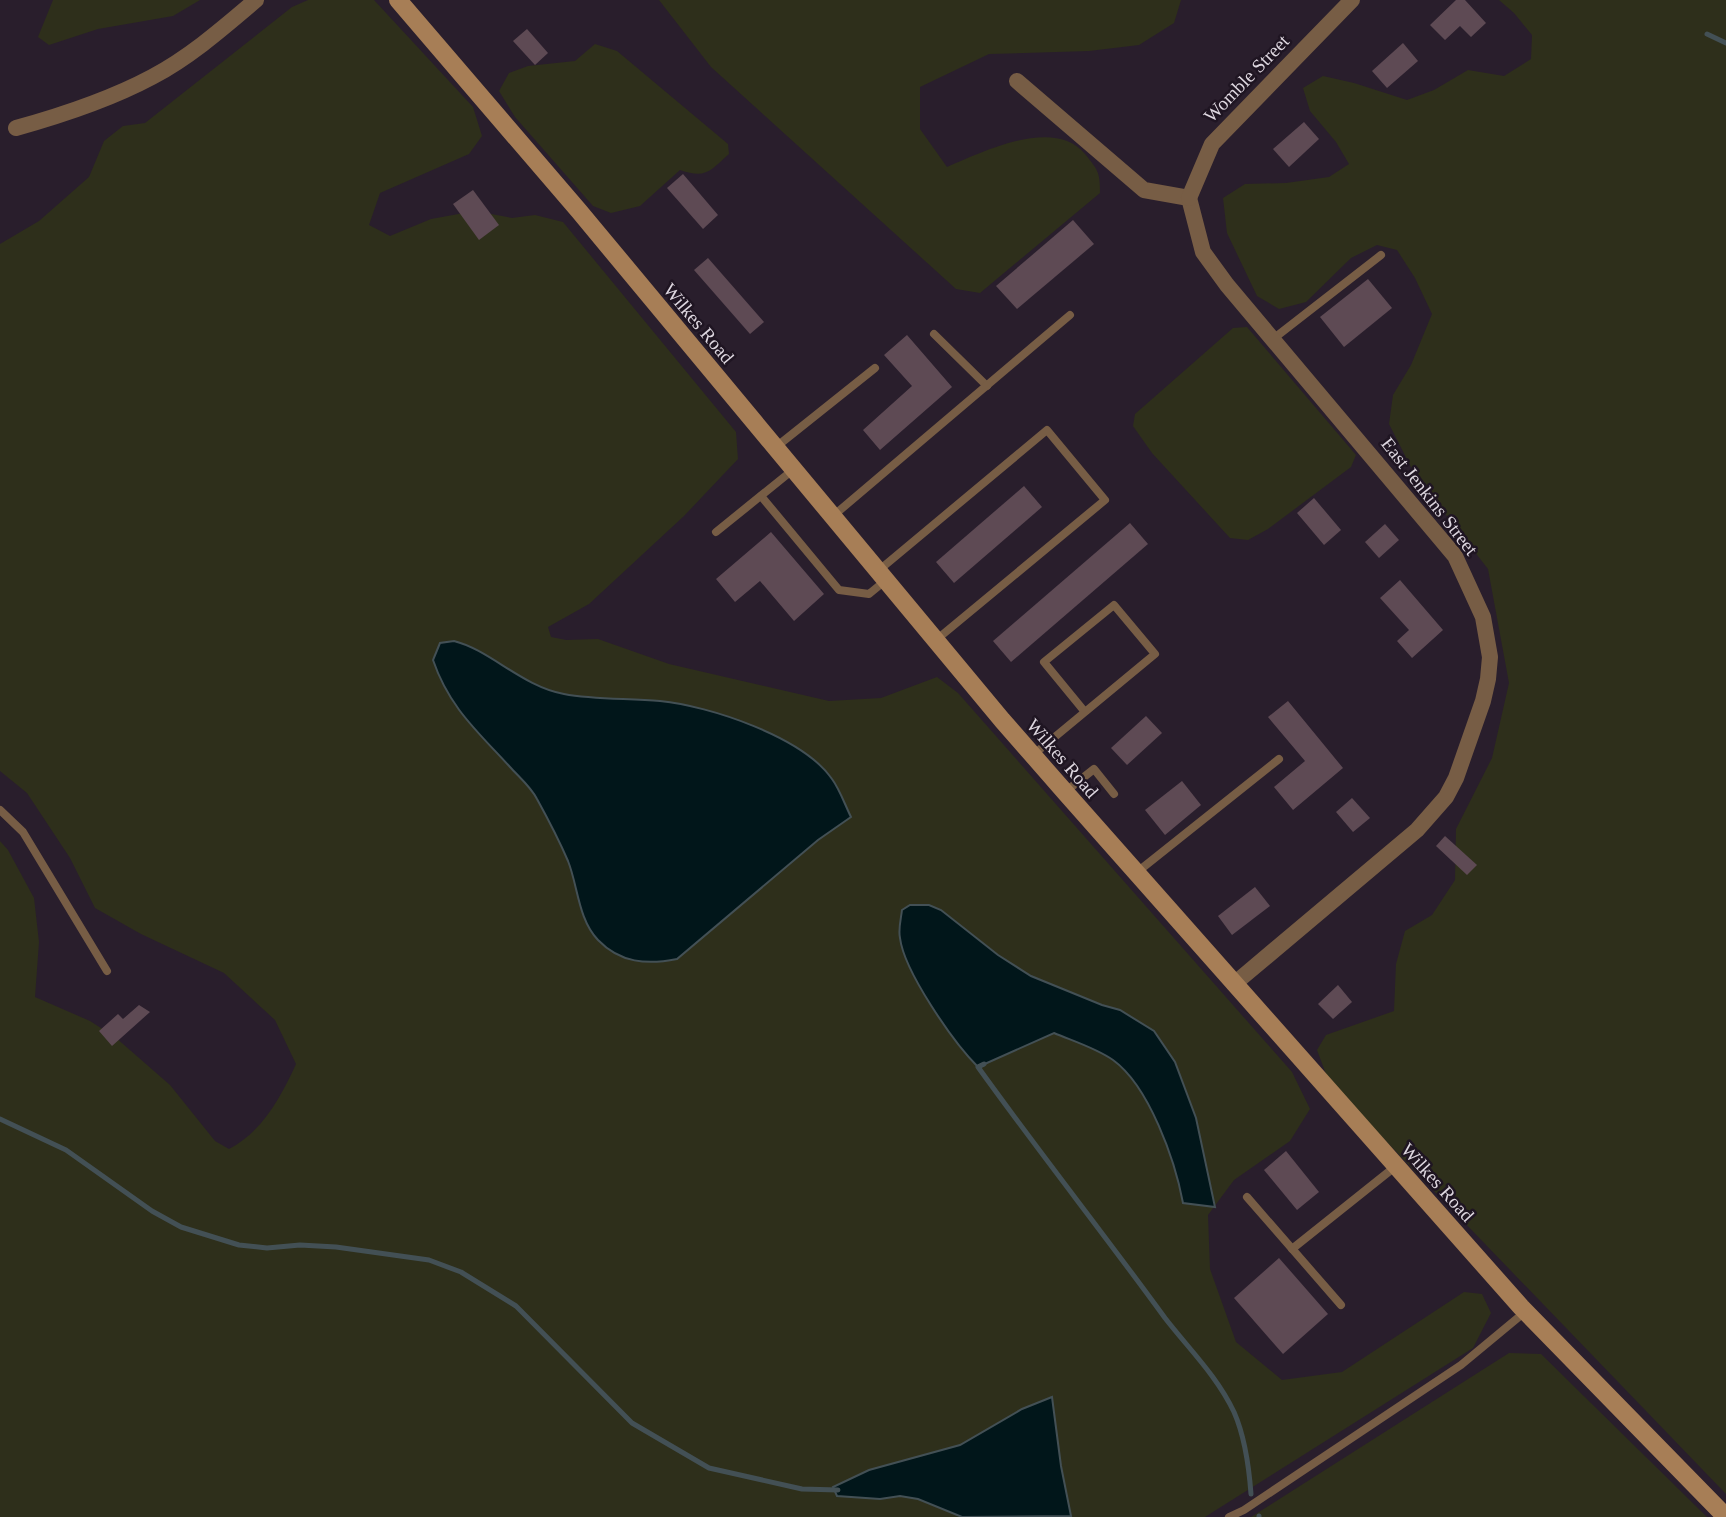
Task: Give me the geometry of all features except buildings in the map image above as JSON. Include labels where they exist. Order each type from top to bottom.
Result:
[{"type":"street","points":[[16,128],[87,107],[153,77],[212,38],[256,0]]},
{"type":"street","name":"Wilkes Road","points":[[398,0],[579,211],[1065,792],[1526,1311],[1726,1517]]},
{"type":"street","name":"Womble Street","points":[[1189,198],[1212,144],[1352,0]]},
{"type":"street","points":[[1017,82],[1144,190],[1189,198]]},
{"type":"street","name":"East Jenkins Street","points":[[1189,198],[1203,252],[1227,285],[1455,556],[1483,617],[1490,657],[1483,701],[1457,778],[1446,797],[1417,830],[1234,984]]},
{"type":"lane","points":[[1273,339],[1381,255]]},
{"type":"lane","points":[[832,516],[1070,315]]},
{"type":"lane","points":[[934,334],[987,386]]},
{"type":"lane","points":[[776,447],[875,368]]},
{"type":"lane","points":[[761,496],[839,590],[869,594],[882,576],[1047,430],[1105,500],[936,640]]},
{"type":"lane","points":[[716,533],[794,469]]},
{"type":"lane","points":[[1033,755],[1085,712],[1154,654],[1114,605],[1044,662],[1085,712]]},
{"type":"lane","points":[[1136,873],[1279,759]]},
{"type":"lane","points":[[1065,792],[1094,769],[1114,794]]},
{"type":"lane","points":[[0,810],[23,832],[107,971]]},
{"type":"lane","points":[[1292,1249],[1396,1166]]},
{"type":"lane","points":[[1247,1197],[1340,1305]]},
{"type":"lane","points":[[1228,1517],[1244,1510],[1461,1365],[1526,1311]]},
{"type":"green space","points":[[53,0],[200,0],[173,16],[98,29],[49,45],[38,37]]},
{"type":"green space","points":[[308,0],[374,0],[473,107],[482,136],[469,154],[380,193],[369,225],[390,236],[431,219],[475,211],[512,218],[535,215],[563,222],[736,432],[738,459],[684,516],[589,604],[548,627],[551,637],[566,640],[598,639],[669,664],[829,701],[881,698],[937,677],[958,693],[1292,1072],[1310,1109],[1290,1141],[1234,1180],[1208,1215],[1210,1269],[1236,1342],[1282,1380],[1342,1372],[1464,1292],[1482,1294],[1491,1313],[1473,1348],[1205,1517],[0,1517],[0,841],[8,850],[34,898],[39,942],[35,997],[90,1021],[115,1037],[170,1085],[215,1141],[229,1149],[251,1133],[277,1101],[296,1064],[275,1020],[224,973],[141,934],[95,908],[70,858],[27,793],[0,771],[0,244],[39,221],[89,177],[104,141],[123,126],[145,123],[292,7]]},
{"type":"green space","points":[[659,0],[1181,0],[1174,23],[1139,45],[1089,51],[989,54],[920,87],[920,129],[947,167],[998,146],[1037,137],[1055,138],[1072,143],[1085,154],[1099,176],[1100,193],[980,293],[956,289],[711,67]]},
{"type":"green space","points":[[1499,0],[1726,0],[1726,1494],[1329,1082],[1317,1050],[1326,1035],[1394,1011],[1396,964],[1405,931],[1432,915],[1455,880],[1456,829],[1492,758],[1509,683],[1488,569],[1415,475],[1389,424],[1393,395],[1411,365],[1432,314],[1415,278],[1397,250],[1377,245],[1351,258],[1306,302],[1279,309],[1257,296],[1227,233],[1223,198],[1245,184],[1286,183],[1329,177],[1349,164],[1336,142],[1310,111],[1303,88],[1323,76],[1407,100],[1434,90],[1468,70],[1504,76],[1531,59],[1532,35]]},
{"type":"green space","points":[[595,44],[617,51],[728,144],[729,154],[707,172],[696,174],[680,170],[640,206],[611,213],[593,206],[515,117],[499,91],[509,73],[528,66],[575,61]]},
{"type":"green space","points":[[1247,327],[1356,455],[1351,467],[1268,529],[1248,540],[1230,538],[1152,453],[1133,426],[1135,414],[1233,328]]},
{"type":"green space","points":[[1509,1353],[1541,1354],[1707,1517],[1251,1517]]},
{"type":"shaded area","points":[[454,641],[481,652],[521,677],[549,690],[588,697],[681,704],[754,726],[800,750],[818,764],[835,783],[851,817],[818,840],[677,959],[645,962],[615,954],[591,932],[582,912],[568,861],[534,795],[475,730],[447,691],[433,660],[440,643]]},
{"type":"shaded area","points":[[910,905],[929,905],[941,910],[998,955],[1031,976],[1120,1010],[1154,1031],[1175,1062],[1196,1118],[1215,1207],[1183,1203],[1174,1166],[1149,1105],[1126,1072],[1113,1060],[1092,1048],[1054,1033],[978,1067],[943,1024],[910,969],[899,931],[902,910]]},
{"type":"shaded area","points":[[1052,1397],[1071,1516],[962,1517],[918,1499],[900,1496],[880,1499],[837,1496],[833,1487],[869,1470],[960,1445],[1022,1409]]},
{"type":"waterway","points":[[1707,34],[1726,43]]},
{"type":"waterway","points":[[984,1064],[978,1067],[1227,1399],[1244,1442],[1251,1494]]},
{"type":"waterway","points":[[0,1119],[66,1150],[152,1211],[181,1227],[239,1245],[267,1248],[300,1245],[336,1247],[429,1260],[461,1272],[516,1306],[632,1423],[709,1468],[802,1489],[838,1490]]}]
